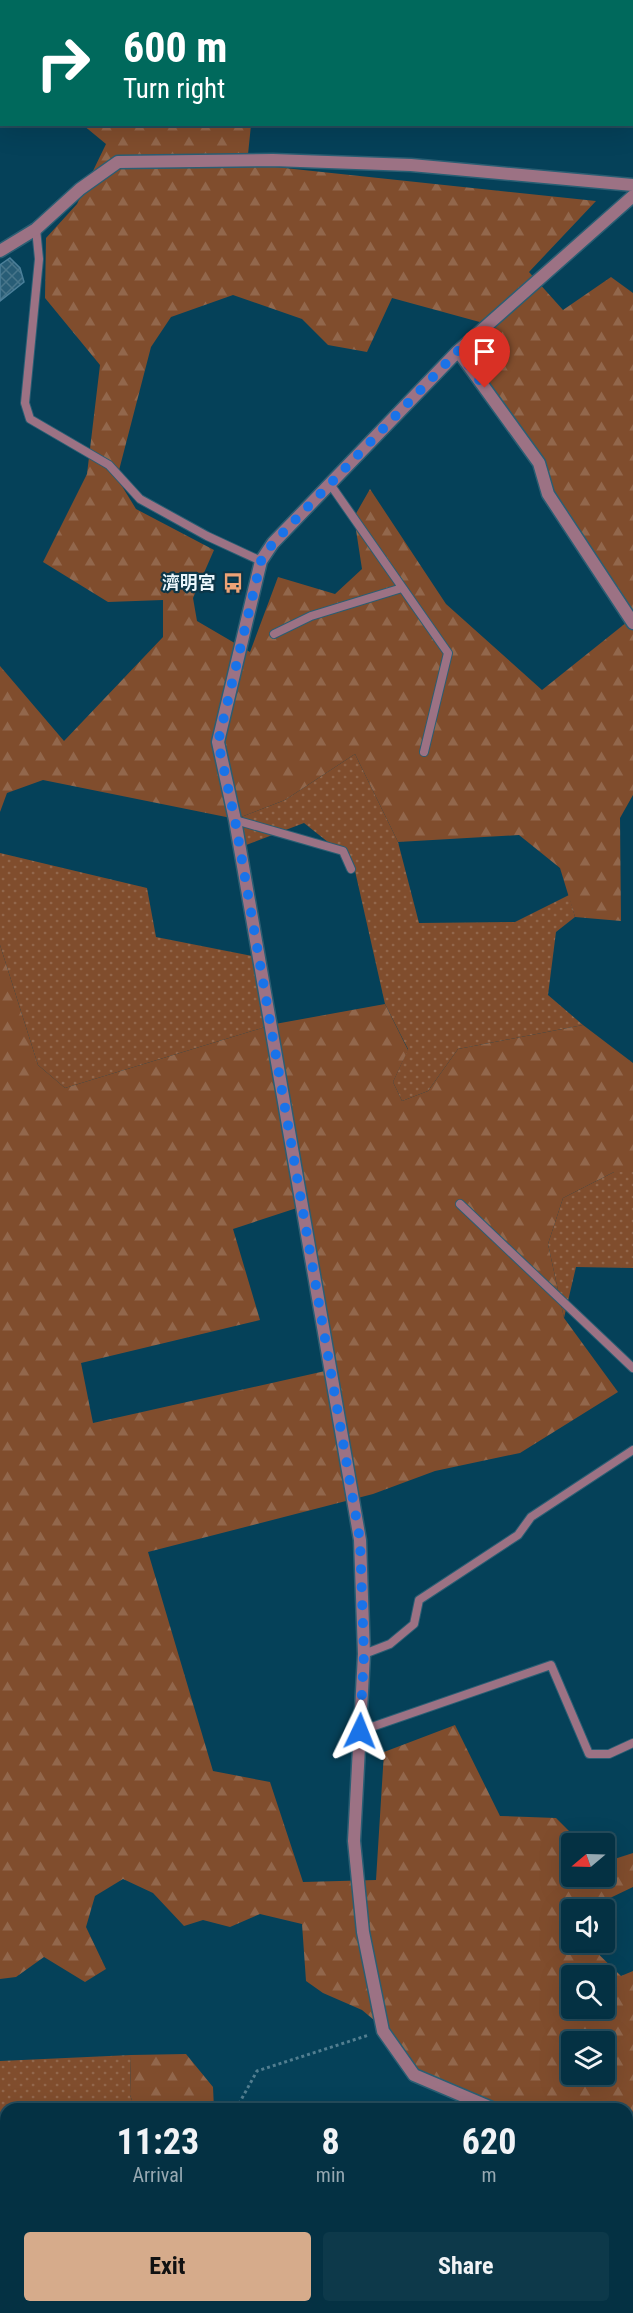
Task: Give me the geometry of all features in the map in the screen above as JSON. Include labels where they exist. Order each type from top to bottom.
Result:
[{"type":"street","points":[[0,252],[36,229],[80,189],[118,162],[273,160],[411,165],[633,185]]},
{"type":"street","points":[[480,2103],[414,2075],[383,2031],[363,1932],[354,1841],[364,1654],[360,1540],[235,820],[218,742],[261,561],[273,543],[458,351],[633,196]]},
{"type":"street","points":[[458,351],[539,463],[548,494],[633,622]]},
{"type":"lane","points":[[36,229],[39,259],[25,403],[30,419],[109,465],[140,499],[207,536],[261,561]]},
{"type":"lane","points":[[330,484],[448,653],[424,752]]},
{"type":"lane","points":[[274,634],[312,616],[402,588]]},
{"type":"lane","points":[[235,820],[343,851],[351,869]]},
{"type":"lane","points":[[460,1204],[633,1368]]},
{"type":"lane","points":[[364,1654],[390,1644],[414,1624],[419,1600],[518,1535],[531,1517],[633,1450]]},
{"type":"lane","points":[[360,1731],[551,1665],[589,1754],[609,1754],[633,1743]]},
{"type":"path","points":[[239,2103],[257,2071],[383,2031]]},
{"type":"green space","points":[[84,126],[251,126],[247,164],[596,201],[529,272],[563,310],[611,277],[633,293],[633,795],[620,818],[621,921],[575,917],[560,868],[519,835],[398,842],[355,754],[285,800],[236,819],[43,780],[7,793],[0,812],[0,666],[64,741],[163,637],[163,600],[108,602],[43,562],[87,474],[100,365],[45,298],[46,238],[77,204],[106,144]],"holes":[[[233,295],[302,319],[328,345],[367,352],[392,298],[487,324],[465,355],[551,491],[627,622],[542,690],[446,604],[370,489],[354,517],[362,569],[335,594],[278,577],[250,652],[197,621],[193,598],[214,550],[136,509],[117,478],[151,347],[171,317]]]},
{"type":"green space","points":[[355,754],[398,842],[419,923],[515,922],[569,895],[575,917],[556,932],[548,995],[583,1025],[458,1049],[428,1091],[402,1101],[393,1082],[408,1049],[385,1004],[353,862],[304,823],[241,847],[236,819],[285,800]]},
{"type":"green space","points":[[0,853],[147,888],[156,937],[263,958],[275,1024],[65,1088],[38,1065],[0,945]]},
{"type":"green space","points":[[0,945],[38,1065],[65,1088],[275,1024],[385,1004],[408,1050],[393,1082],[402,1101],[428,1091],[458,1049],[583,1025],[633,1063],[633,1172],[614,1172],[563,1198],[548,1244],[564,1318],[618,1392],[520,1453],[435,1471],[373,1494],[148,1552],[213,1771],[270,1782],[303,1882],[376,1880],[384,1752],[455,1725],[500,1816],[556,1818],[571,1833],[561,1833],[561,1887],[615,1887],[615,1859],[633,1853],[633,1887],[608,1899],[561,1899],[561,1953],[597,1953],[610,1965],[561,1965],[561,2019],[615,2019],[615,1970],[621,1976],[633,1971],[633,2103],[458,2103],[459,2091],[420,2080],[386,2030],[362,2010],[323,1993],[306,1981],[302,1924],[260,1914],[230,1927],[203,1920],[184,1926],[153,1893],[123,1879],[95,1896],[86,1927],[106,1969],[85,1982],[44,1957],[16,1977],[0,1979]],"holes":[[[306,1205],[334,1369],[93,1423],[81,1363],[260,1320],[233,1229]]]},
{"type":"green space","points":[[614,1172],[633,1172],[633,1268],[576,1267],[564,1318],[548,1244],[563,1198]]},
{"type":"green space","points":[[186,2054],[213,2087],[214,2103],[133,2103],[130,2095],[131,2055]]},
{"type":"green space","points":[[131,2055],[130,2095],[133,2103],[0,2103],[0,2061]]},
{"type":"building","points":[[10,258],[20,268],[24,282],[0,301],[0,265]]},
{"type":"place","name":"濟明宮","points":[[233,583]]},
{"type":"route","points":[[360,1731],[364,1654],[360,1540],[235,820],[218,742],[261,561],[273,543],[458,351],[485,388]]}]
